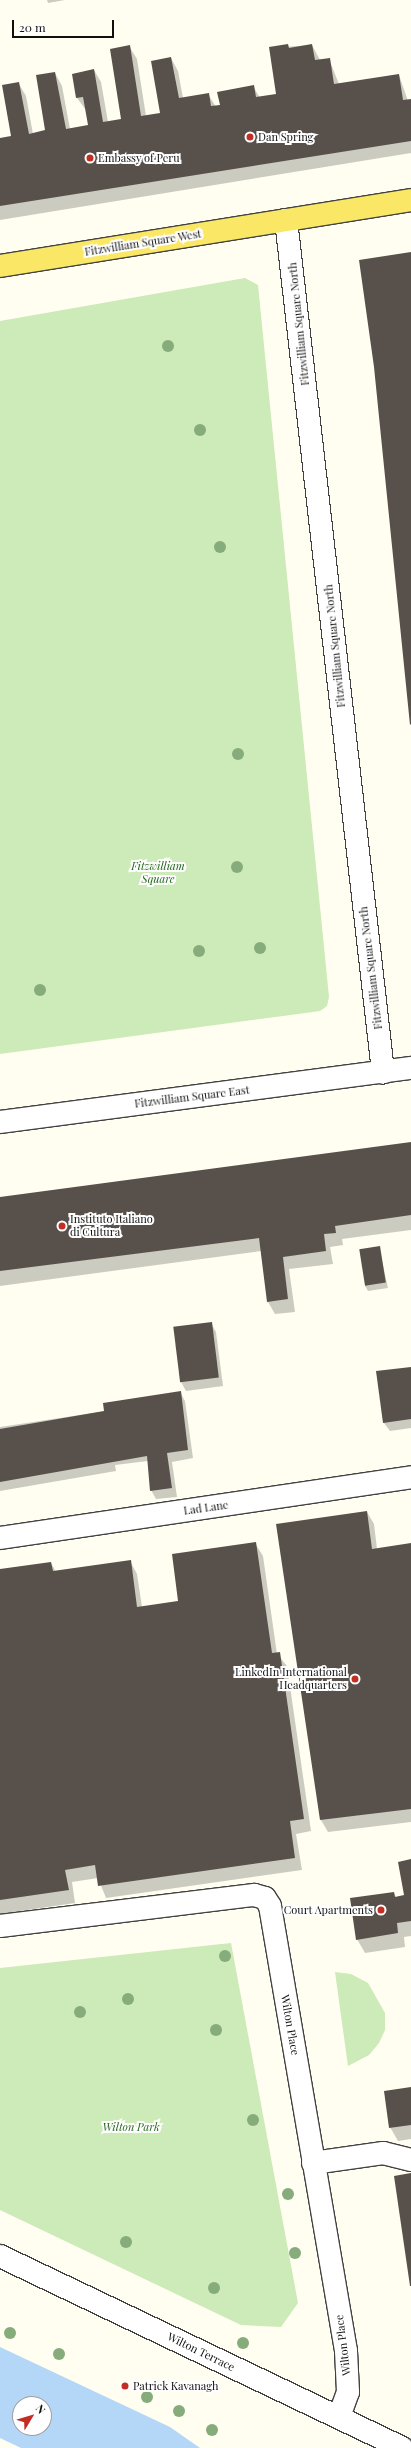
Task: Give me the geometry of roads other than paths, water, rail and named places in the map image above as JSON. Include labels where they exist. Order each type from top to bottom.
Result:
[{"type":"main road","name":"Fitzwilliam Square West","points":[[0,266],[411,200]]},
{"type":"street","name":"Fitzwilliam Square North","points":[[286,220],[383,1072]]},
{"type":"street","name":"Fitzwilliam Square East","points":[[0,1122],[411,1068]]},
{"type":"street","name":"Lad Lane","points":[[0,1538],[411,1477]]},
{"type":"street","name":"Wilton Place","points":[[0,1926],[254,1895],[265,1898],[270,1906],[346,2351],[348,2392],[339,2417]]},
{"type":"street","points":[[313,2163],[383,2153],[411,2160]]},
{"type":"street","name":"Wilton Terrace","points":[[0,2256],[402,2448]]},
{"type":"water","points":[[0,2347],[170,2427],[200,2448],[21,2448],[0,2438]]},
{"type":"place","name":"Dan Spring","points":[[250,137]]},
{"type":"place","name":"Embassy of Peru","points":[[90,158]]},
{"type":"place","name":"Instituto Italiano di Cultura","points":[[62,1226]]},
{"type":"place","name":"LinkedIn International Headquarters","points":[[355,1679]]},
{"type":"place","name":"Court Apartments","points":[[381,1910]]},
{"type":"place","name":"Patrick Kavanagh","points":[[125,2386]]},
{"type":"park label","name":"Fitzwilliam Square","points":[[158,873]]},
{"type":"park label","name":"Wilton Park","points":[[131,2127]]}]
